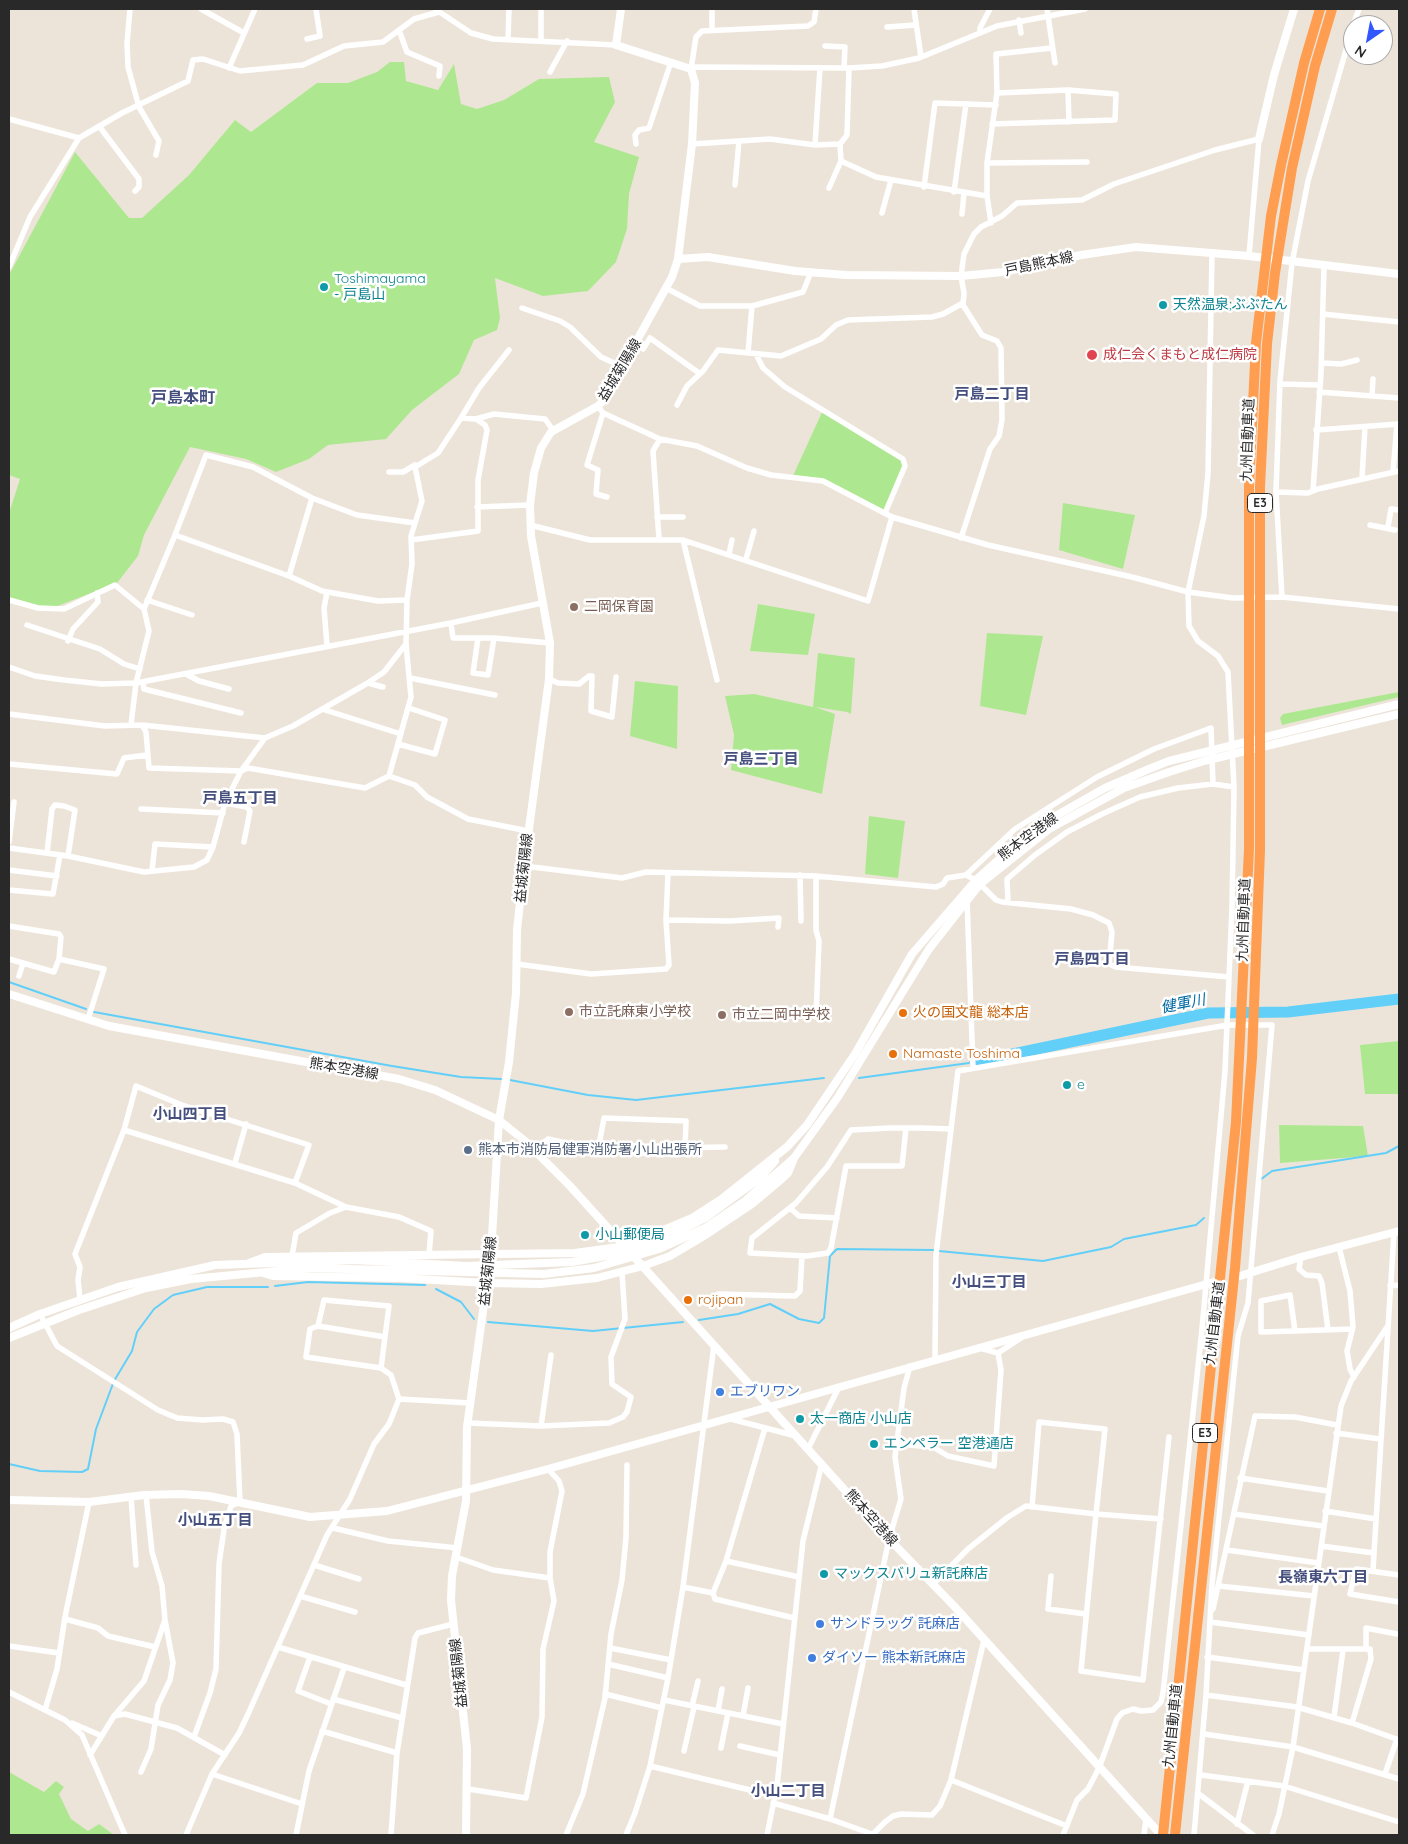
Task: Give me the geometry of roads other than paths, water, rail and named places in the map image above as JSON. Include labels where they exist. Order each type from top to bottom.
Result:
[{"type":"highway","name":"九州自動車道","points":[[1162,1835],[1228,1214],[1242,1030],[1249,849],[1249,486],[1256,343],[1266,253],[1281,165],[1304,63],[1320,9]]},
{"type":"highway","name":"九州自動車道","points":[[1175,1835],[1235,1268],[1255,1003],[1261,840],[1260,487],[1267,344],[1274,273],[1292,168],[1315,66],[1332,9]]},
{"type":"main road","points":[[620,9],[616,45],[691,69]]},
{"type":"main road","points":[[1259,138],[1274,75],[1294,9]]},
{"type":"main road","name":"益城菊陽線","points":[[466,1835],[467,1749],[451,1600],[466,1490],[470,1403],[491,1253],[499,1120],[510,1052],[516,993],[524,866],[549,679],[550,643],[530,525],[530,506],[538,457],[544,440],[553,430],[601,409],[666,288],[678,259],[692,144],[695,83],[691,69]]},
{"type":"main road","name":"戸島熊本線","points":[[678,259],[708,257],[811,272],[900,277],[961,276],[1003,272],[1124,248],[1145,247],[1249,256],[1292,263],[1399,274]]},
{"type":"main road","name":"熊本空港線","points":[[1204,757],[1303,728],[1399,704]]},
{"type":"main road","name":"熊本空港線","points":[[9,1338],[43,1323],[146,1288],[191,1279],[257,1272],[274,1266],[354,1260],[467,1266],[564,1262],[598,1258],[637,1249],[705,1218],[741,1194],[772,1165],[806,1125],[854,1054],[912,954],[1010,847],[1038,827],[1105,788],[1149,768],[1304,737],[1399,714]]},
{"type":"main road","name":"熊本空港線","points":[[9,1328],[80,1299],[154,1277],[215,1265],[249,1263],[309,1268],[544,1274],[594,1268],[659,1249],[705,1228],[745,1201],[795,1157],[838,1097],[929,949],[966,896]]},
{"type":"main road","name":"熊本空港線","points":[[9,994],[109,1026],[399,1079],[435,1090],[499,1120],[535,1151],[626,1246],[889,1539],[933,1584],[1162,1835]]},
{"type":"main road","name":"熊本空港線","points":[[249,1263],[265,1257],[575,1252],[626,1246],[699,1213],[723,1198],[786,1148]]},
{"type":"main road","name":"熊本空港線","points":[[257,1272],[274,1276],[399,1278],[540,1284],[597,1278],[643,1266],[670,1256],[744,1210],[788,1173],[795,1157]]},
{"type":"main road","points":[[1240,1276],[1396,1231]]},
{"type":"main road","points":[[9,1500],[89,1502],[146,1495],[209,1496],[310,1517],[387,1512],[548,1469],[1204,1283],[1214,1282]]},
{"type":"street","points":[[130,9],[126,54],[139,107],[159,141],[156,155]]},
{"type":"street","points":[[201,9],[244,33]]},
{"type":"street","points":[[229,68],[256,9]]},
{"type":"street","points":[[307,39],[320,36],[316,9]]},
{"type":"street","points":[[508,39],[509,9]]},
{"type":"street","points":[[541,9],[541,40]]},
{"type":"street","points":[[712,9],[712,30]]},
{"type":"street","points":[[816,9],[814,22],[808,26],[702,31],[696,37],[691,69],[696,67],[846,68],[882,66],[920,57],[1019,20],[1048,12],[1085,9]]},
{"type":"street","points":[[914,9],[920,57]]},
{"type":"street","points":[[980,33],[980,28],[990,9]]},
{"type":"street","points":[[9,267],[30,217],[79,138],[188,80],[193,60],[203,59],[240,71],[303,64],[344,46],[383,42],[414,19],[437,10],[472,33],[493,38],[616,45]]},
{"type":"street","points":[[1048,12],[1055,63]]},
{"type":"street","points":[[1019,20],[1021,34]]},
{"type":"street","points":[[887,27],[916,25]]},
{"type":"street","points":[[399,30],[407,52],[440,66],[439,76]]},
{"type":"street","points":[[550,72],[568,41]]},
{"type":"street","points":[[824,46],[845,47],[846,68],[847,135],[840,144],[841,161],[829,188]]},
{"type":"street","points":[[991,223],[987,196],[987,162],[998,94],[996,54],[1052,48]]},
{"type":"street","points":[[1280,597],[1276,492],[1280,384],[1292,263],[1308,180],[1343,60]]},
{"type":"street","points":[[636,144],[635,135],[639,130],[649,128],[671,62]]},
{"type":"street","points":[[815,145],[820,68]]},
{"type":"street","points":[[992,124],[1115,120],[1116,94],[1068,90],[998,94]]},
{"type":"street","points":[[1068,90],[1069,122]]},
{"type":"street","points":[[924,187],[935,103],[996,105]]},
{"type":"street","points":[[954,192],[966,104]]},
{"type":"street","points":[[9,119],[79,138]]},
{"type":"street","points":[[99,126],[139,179],[139,187],[135,191]]},
{"type":"street","points":[[961,538],[990,449],[999,436],[1003,398],[1001,348],[997,341],[982,335],[963,304],[964,293],[961,276],[964,254],[974,234],[981,227],[991,223],[1017,203],[1082,200],[1114,184],[1215,150],[1259,138],[1249,256]]},
{"type":"street","points":[[692,144],[770,139],[815,145],[840,144]]},
{"type":"street","points":[[735,185],[739,141]]},
{"type":"street","points":[[841,161],[876,177],[924,187],[987,196]]},
{"type":"street","points":[[987,162],[1087,162]]},
{"type":"street","points":[[882,213],[892,180]]},
{"type":"street","points":[[962,214],[964,193]]},
{"type":"street","points":[[1063,1835],[1077,1800],[1088,1790],[1099,1768],[1115,1724],[1122,1713],[1133,1709],[1142,1711],[1153,1710],[1161,1702],[1177,1582],[1228,1025],[1234,787],[1228,672],[1218,656],[1193,635],[1189,626],[1188,592],[1204,516],[1208,473],[1212,253]]},
{"type":"street","points":[[1314,491],[1316,430],[1322,362],[1324,266]]},
{"type":"street","points":[[666,288],[700,306],[752,306],[803,292],[811,272]]},
{"type":"street","points":[[677,405],[687,386],[718,350],[782,356],[821,339],[836,325],[848,320],[932,317],[963,304]]},
{"type":"street","points":[[748,353],[752,306]]},
{"type":"street","points":[[522,308],[560,321],[574,331],[601,358],[623,367]]},
{"type":"street","points":[[1323,314],[1399,322]]},
{"type":"street","points":[[636,343],[643,349],[650,338],[699,374]]},
{"type":"street","points":[[389,472],[403,472],[438,453],[480,388],[509,350]]},
{"type":"street","points":[[756,354],[763,368],[785,387],[903,460],[905,466],[885,513]]},
{"type":"street","points":[[1322,362],[1341,364],[1357,360]]},
{"type":"street","points":[[1372,396],[1373,379]]},
{"type":"street","points":[[1280,384],[1320,385]]},
{"type":"street","points":[[1320,392],[1399,398]]},
{"type":"street","points":[[607,497],[596,494],[598,470],[587,465],[601,409],[660,438],[697,446],[747,468],[771,476],[824,481],[892,517],[961,538],[1132,576],[1188,592],[1232,598],[1280,597],[1399,609]]},
{"type":"street","points":[[460,418],[476,419],[494,414],[545,419],[553,430]]},
{"type":"street","points":[[411,540],[478,531],[478,480],[487,430],[476,419]]},
{"type":"street","points":[[1276,492],[1308,494],[1362,478],[1396,471],[1398,424],[1316,430]]},
{"type":"street","points":[[1362,478],[1365,427]]},
{"type":"street","points":[[659,539],[653,452],[660,438]]},
{"type":"street","points":[[131,725],[140,669],[149,631],[144,609],[196,485],[206,455],[253,467],[312,498],[357,515],[415,523]]},
{"type":"street","points":[[389,776],[409,708],[410,678],[406,644],[407,600],[412,564],[411,540],[422,501],[421,489],[414,470],[416,465]]},
{"type":"street","points":[[289,576],[312,498]]},
{"type":"street","points":[[477,507],[530,506]]},
{"type":"street","points":[[1388,527],[1391,509],[1399,510]]},
{"type":"street","points":[[657,517],[683,516]]},
{"type":"street","points":[[530,525],[590,540],[684,540],[868,602],[892,517]]},
{"type":"street","points":[[1370,525],[1388,527],[1394,530]]},
{"type":"street","points":[[746,560],[754,530]]},
{"type":"street","points":[[175,535],[328,592],[378,601],[407,600]]},
{"type":"street","points":[[684,540],[717,680]]},
{"type":"street","points":[[729,554],[732,540]]},
{"type":"street","points":[[9,600],[38,608],[60,610],[96,593],[118,586],[144,609]]},
{"type":"street","points":[[327,646],[324,608],[328,592]]},
{"type":"street","points":[[68,641],[73,629],[98,600],[96,593]]},
{"type":"street","points":[[147,600],[192,615]]},
{"type":"street","points":[[9,667],[35,676],[74,681],[102,684],[139,682],[451,623],[542,603]]},
{"type":"street","points":[[451,623],[454,638],[494,638],[550,643]]},
{"type":"street","points":[[27,625],[68,641],[100,650],[124,664],[140,669]]},
{"type":"street","points":[[478,638],[473,673],[488,675],[494,638]]},
{"type":"street","points":[[9,714],[105,726],[142,725],[265,738],[287,729],[368,683],[384,672],[406,644]]},
{"type":"street","points":[[186,674],[199,681],[229,689]]},
{"type":"street","points":[[549,679],[558,683],[579,684],[590,676],[591,711],[612,717],[616,677]]},
{"type":"street","points":[[410,678],[496,695]]},
{"type":"street","points":[[139,682],[144,690],[241,713]]},
{"type":"street","points":[[368,683],[383,687]]},
{"type":"street","points":[[398,744],[435,754],[445,720],[409,708]]},
{"type":"street","points":[[322,709],[401,734]]},
{"type":"street","points":[[142,725],[146,732],[149,768],[241,771],[248,768],[365,788],[389,776],[417,786],[427,797],[468,819],[528,831]]},
{"type":"street","points":[[524,866],[616,878],[646,872],[800,875],[936,887],[943,884],[947,878],[966,875],[1015,829],[1097,777],[1154,749],[1211,728],[1213,784]]},
{"type":"street","points":[[9,848],[68,856],[144,872],[194,867],[207,860],[213,847],[225,803],[241,771],[265,738]]},
{"type":"street","points":[[9,764],[117,774],[124,758],[147,755]]},
{"type":"street","points":[[1008,902],[1007,879],[1035,855],[1067,832],[1140,797],[1178,788],[1213,784],[1234,787]]},
{"type":"street","points":[[9,842],[14,802]]},
{"type":"street","points":[[225,803],[247,807],[250,811],[244,842]]},
{"type":"street","points":[[47,853],[52,809],[55,805],[64,806],[75,810],[68,856]]},
{"type":"street","points":[[141,809],[223,813]]},
{"type":"street","points":[[152,871],[156,844],[213,847]]},
{"type":"street","points":[[9,890],[53,894],[60,855]]},
{"type":"street","points":[[9,870],[57,876]]},
{"type":"street","points":[[517,964],[591,974],[664,970],[669,965],[666,920],[668,872]]},
{"type":"street","points":[[800,875],[800,921]]},
{"type":"street","points":[[966,875],[978,882],[996,900],[1071,909],[1093,915],[1109,923],[1112,932],[1109,964],[1116,967],[1229,978]]},
{"type":"street","points":[[816,876],[816,930],[819,941],[816,1017]]},
{"type":"street","points":[[966,896],[973,1068]]},
{"type":"street","points":[[666,920],[730,921],[779,918],[778,927]]},
{"type":"street","points":[[9,926],[59,934],[62,937],[59,959],[54,972],[9,958]]},
{"type":"street","points":[[59,959],[104,969],[88,1020]]},
{"type":"street","points":[[19,976],[23,962]]},
{"type":"street","points":[[935,1358],[936,1255],[958,1071],[1228,1025],[1272,1025],[1249,1273],[1248,1303],[1238,1336],[1212,1584],[1206,1657],[1204,1734],[1194,1835]]},
{"type":"street","points":[[80,1299],[78,1280],[80,1267],[75,1254],[124,1130],[136,1086],[182,1105],[309,1145],[295,1183]]},
{"type":"street","points":[[598,1150],[604,1118],[686,1121],[686,1148]]},
{"type":"street","points":[[234,1163],[246,1124]]},
{"type":"street","points":[[906,1128],[902,1166],[846,1166],[832,1248],[828,1253],[802,1256],[750,1253],[752,1238],[790,1208],[827,1167],[851,1130],[906,1128],[951,1129]]},
{"type":"street","points":[[124,1130],[295,1183],[346,1207],[399,1217],[431,1231],[429,1255]]},
{"type":"street","points":[[535,1151],[548,1139],[598,1150],[652,1154],[669,1148],[724,1147]]},
{"type":"street","points":[[292,1256],[296,1233],[330,1213],[346,1207]]},
{"type":"street","points":[[790,1208],[794,1214],[799,1216],[837,1218]]},
{"type":"street","points":[[1373,1571],[1387,1326],[1396,1231]]},
{"type":"street","points":[[1339,1247],[1350,1291],[1352,1329],[1347,1351],[1350,1369],[1354,1377]]},
{"type":"street","points":[[718,1294],[795,1296],[800,1291],[802,1256]]},
{"type":"street","points":[[1301,1257],[1299,1269],[1306,1275],[1319,1276],[1322,1283],[1328,1330]]},
{"type":"street","points":[[468,1423],[541,1426],[620,1420],[628,1412],[631,1397],[612,1384],[611,1357],[624,1325],[622,1272]]},
{"type":"street","points":[[1390,1286],[1399,1284]]},
{"type":"street","points":[[1295,1331],[1290,1295],[1260,1301],[1261,1332],[1295,1331],[1328,1330],[1352,1329]]},
{"type":"street","points":[[318,1326],[324,1300],[389,1306],[381,1368]]},
{"type":"street","points":[[40,1314],[43,1323],[57,1346],[158,1410],[177,1418],[223,1419],[233,1422],[237,1434],[240,1502],[231,1506],[224,1529],[219,1564],[216,1669],[206,1708],[194,1737]]},
{"type":"street","points":[[186,1835],[212,1774],[242,1726],[327,1535],[333,1528],[361,1477],[374,1444],[389,1424],[399,1399],[391,1375],[381,1368],[306,1357],[310,1329],[318,1326],[385,1337]]},
{"type":"street","points":[[1272,1835],[1280,1814],[1293,1746],[1341,1406],[1354,1377],[1387,1326]]},
{"type":"street","points":[[998,1353],[1024,1334]]},
{"type":"street","points":[[626,1835],[636,1813],[650,1766],[668,1678],[683,1587],[714,1345]]},
{"type":"street","points":[[978,1348],[998,1353]]},
{"type":"street","points":[[897,1444],[933,1447],[948,1456],[994,1466],[1001,1370],[998,1353]]},
{"type":"street","points":[[541,1426],[550,1355]]},
{"type":"street","points":[[830,1819],[889,1539],[901,1499],[895,1457],[904,1388],[910,1366]]},
{"type":"street","points":[[808,1449],[839,1387]]},
{"type":"street","points":[[399,1399],[470,1403]]},
{"type":"street","points":[[1210,1622],[1255,1416],[1295,1417],[1337,1425]]},
{"type":"street","points":[[725,1418],[796,1436]]},
{"type":"street","points":[[1032,1507],[1039,1422],[1105,1430],[1081,1671],[1143,1680],[1169,1437]]},
{"type":"street","points":[[765,1428],[726,1561],[713,1593],[715,1599],[794,1618]]},
{"type":"street","points":[[1336,1433],[1380,1439]]},
{"type":"street","points":[[767,1835],[775,1796],[803,1541],[822,1463]]},
{"type":"street","points":[[566,1835],[583,1794],[605,1694],[622,1573],[627,1465]]},
{"type":"street","points":[[468,1789],[526,1798],[542,1717],[542,1649],[554,1601],[550,1578],[550,1552],[562,1491],[559,1481],[548,1469]]},
{"type":"street","points":[[1240,1478],[1328,1491]]},
{"type":"street","points":[[141,1772],[151,1749],[158,1704],[170,1680],[173,1663],[165,1620],[162,1586],[152,1552],[146,1495]]},
{"type":"street","points":[[132,1497],[136,1564]]},
{"type":"street","points":[[45,1710],[59,1653],[89,1502]]},
{"type":"street","points":[[933,1584],[968,1549],[1026,1506],[1160,1519]]},
{"type":"street","points":[[1325,1511],[1376,1519]]},
{"type":"street","points":[[1234,1514],[1324,1526]]},
{"type":"street","points":[[333,1528],[388,1541],[458,1548]]},
{"type":"street","points":[[1321,1546],[1374,1553]]},
{"type":"street","points":[[1227,1550],[1318,1562]]},
{"type":"street","points":[[456,1557],[493,1570],[550,1578]]},
{"type":"street","points":[[726,1561],[799,1577]]},
{"type":"street","points":[[314,1565],[359,1579]]},
{"type":"street","points":[[1399,1575],[1356,1569],[1350,1594],[1399,1602]]},
{"type":"street","points":[[1052,1576],[1048,1609],[1086,1614]]},
{"type":"street","points":[[1219,1586],[1314,1596]]},
{"type":"street","points":[[683,1587],[713,1593]]},
{"type":"street","points":[[300,1596],[335,1610],[355,1612]]},
{"type":"street","points":[[65,1619],[98,1628],[108,1636],[155,1647]]},
{"type":"street","points":[[90,1755],[114,1716],[144,1681],[165,1620]]},
{"type":"street","points":[[1210,1622],[1309,1635]]},
{"type":"street","points":[[391,1835],[397,1753],[406,1684],[415,1638],[418,1634],[453,1624]]},
{"type":"street","points":[[1366,1649],[1366,1628],[1397,1634]]},
{"type":"street","points":[[773,1803],[830,1819],[872,1835],[884,1822],[901,1814],[932,1814],[940,1806],[951,1780],[984,1640]]},
{"type":"street","points":[[9,1646],[59,1653]]},
{"type":"street","points":[[278,1648],[406,1684]]},
{"type":"street","points":[[610,1648],[671,1660]]},
{"type":"street","points":[[1306,1649],[1370,1649],[1371,1659],[1352,1723]]},
{"type":"street","points":[[1334,1718],[1343,1650]]},
{"type":"street","points":[[310,1657],[298,1691],[402,1718]]},
{"type":"street","points":[[1206,1657],[1304,1670]]},
{"type":"street","points":[[608,1664],[668,1678]]},
{"type":"street","points":[[296,1835],[302,1804],[322,1731],[344,1668]]},
{"type":"street","points":[[684,1751],[698,1681]]},
{"type":"street","points":[[744,1716],[748,1688]]},
{"type":"street","points":[[718,1711],[722,1690]]},
{"type":"street","points":[[9,1692],[102,1736]]},
{"type":"street","points":[[605,1694],[662,1708]]},
{"type":"street","points":[[1206,1696],[1297,1707],[1352,1723],[1398,1740],[1385,1774]]},
{"type":"street","points":[[664,1700],[782,1724]]},
{"type":"street","points":[[721,1748],[728,1713]]},
{"type":"street","points":[[114,1716],[125,1714],[177,1728],[225,1755]]},
{"type":"street","points":[[65,1720],[82,1735],[125,1835]]},
{"type":"street","points":[[322,1731],[397,1753]]},
{"type":"street","points":[[1204,1734],[1293,1746],[1399,1779]]},
{"type":"street","points":[[740,1746],[780,1755]]},
{"type":"street","points":[[650,1766],[775,1796]]},
{"type":"street","points":[[212,1774],[302,1804]]},
{"type":"street","points":[[1201,1774],[1284,1786],[1399,1822]]},
{"type":"street","points":[[951,1780],[1067,1826]]},
{"type":"street","points":[[1237,1824],[1248,1781]]},
{"type":"street","points":[[1199,1794],[1253,1835]]},
{"type":"street","points":[[1144,1835],[1146,1819]]},
{"type":"waterway","points":[[9,982],[86,1009]]},
{"type":"waterway","name":"健軍川","points":[[975,1062],[1208,1013],[1288,1012],[1399,999]]},
{"type":"waterway","points":[[94,1012],[392,1066],[461,1077],[501,1079]]},
{"type":"waterway","points":[[859,1078],[969,1063]]},
{"type":"waterway","points":[[510,1080],[588,1095],[636,1100],[824,1078]]},
{"type":"waterway","points":[[1260,1180],[1272,1171],[1386,1153],[1399,1146]]},
{"type":"waterway","points":[[939,1251],[1043,1261],[1111,1247],[1124,1239],[1196,1225],[1204,1218]]},
{"type":"waterway","points":[[699,1320],[738,1314],[770,1304],[799,1319],[819,1323],[824,1318],[830,1256],[837,1249],[934,1250]]},
{"type":"waterway","points":[[275,1286],[308,1282],[425,1285]]},
{"type":"waterway","points":[[9,1464],[40,1471],[82,1472],[88,1469],[96,1429],[114,1381],[132,1351],[137,1332],[154,1309],[173,1295],[207,1287],[268,1287]]},
{"type":"waterway","points":[[436,1289],[461,1302],[474,1319]]},
{"type":"waterway","points":[[488,1322],[593,1331],[683,1322]]},
{"type":"place","name":"Toshimayama - 戸島山","points":[[324,287]]},
{"type":"place","name":"天然温泉;ぶぶたん","points":[[1163,305]]},
{"type":"place","name":"成仁会くまもと成仁病院","points":[[1092,355]]},
{"type":"place","name":"二岡保育園","points":[[574,607]]},
{"type":"place","name":"市立託麻東小学校","points":[[569,1012]]},
{"type":"place","name":"火の国文龍 総本店","points":[[903,1013]]},
{"type":"place","name":"市立二岡中学校","points":[[722,1015]]},
{"type":"place","name":"Namaste Toshima","points":[[893,1054]]},
{"type":"place","name":"e","points":[[1067,1085]]},
{"type":"place","name":"熊本市消防局健軍消防署小山出張所","points":[[468,1150]]},
{"type":"place","name":"小山郵便局","points":[[585,1235]]},
{"type":"place","name":"rojipan","points":[[688,1300]]},
{"type":"place","name":"エブリワン","points":[[720,1392]]},
{"type":"place","name":"太一商店 小山店","points":[[800,1419]]},
{"type":"place","name":"エンペラー 空港通店","points":[[874,1444]]},
{"type":"place","name":"マックスバリュ新託麻店","points":[[824,1574]]},
{"type":"place","name":"サンドラッグ 託麻店","points":[[820,1624]]},
{"type":"place","name":"ダイソー 熊本新託麻店","points":[[812,1658]]},
{"type":"district","name":"戸島二丁目","points":[[992,394]]},
{"type":"district","name":"戸島本町","points":[[183,398]]},
{"type":"district","name":"戸島三丁目","points":[[761,759]]},
{"type":"district","name":"戸島五丁目","points":[[240,798]]},
{"type":"district","name":"戸島四丁目","points":[[1092,959]]},
{"type":"district","name":"小山四丁目","points":[[190,1114]]},
{"type":"district","name":"小山三丁目","points":[[989,1282]]},
{"type":"district","name":"小山五丁目","points":[[215,1520]]},
{"type":"district","name":"長嶺東六丁目","points":[[1323,1577]]},
{"type":"district","name":"小山二丁目","points":[[788,1791]]}]
